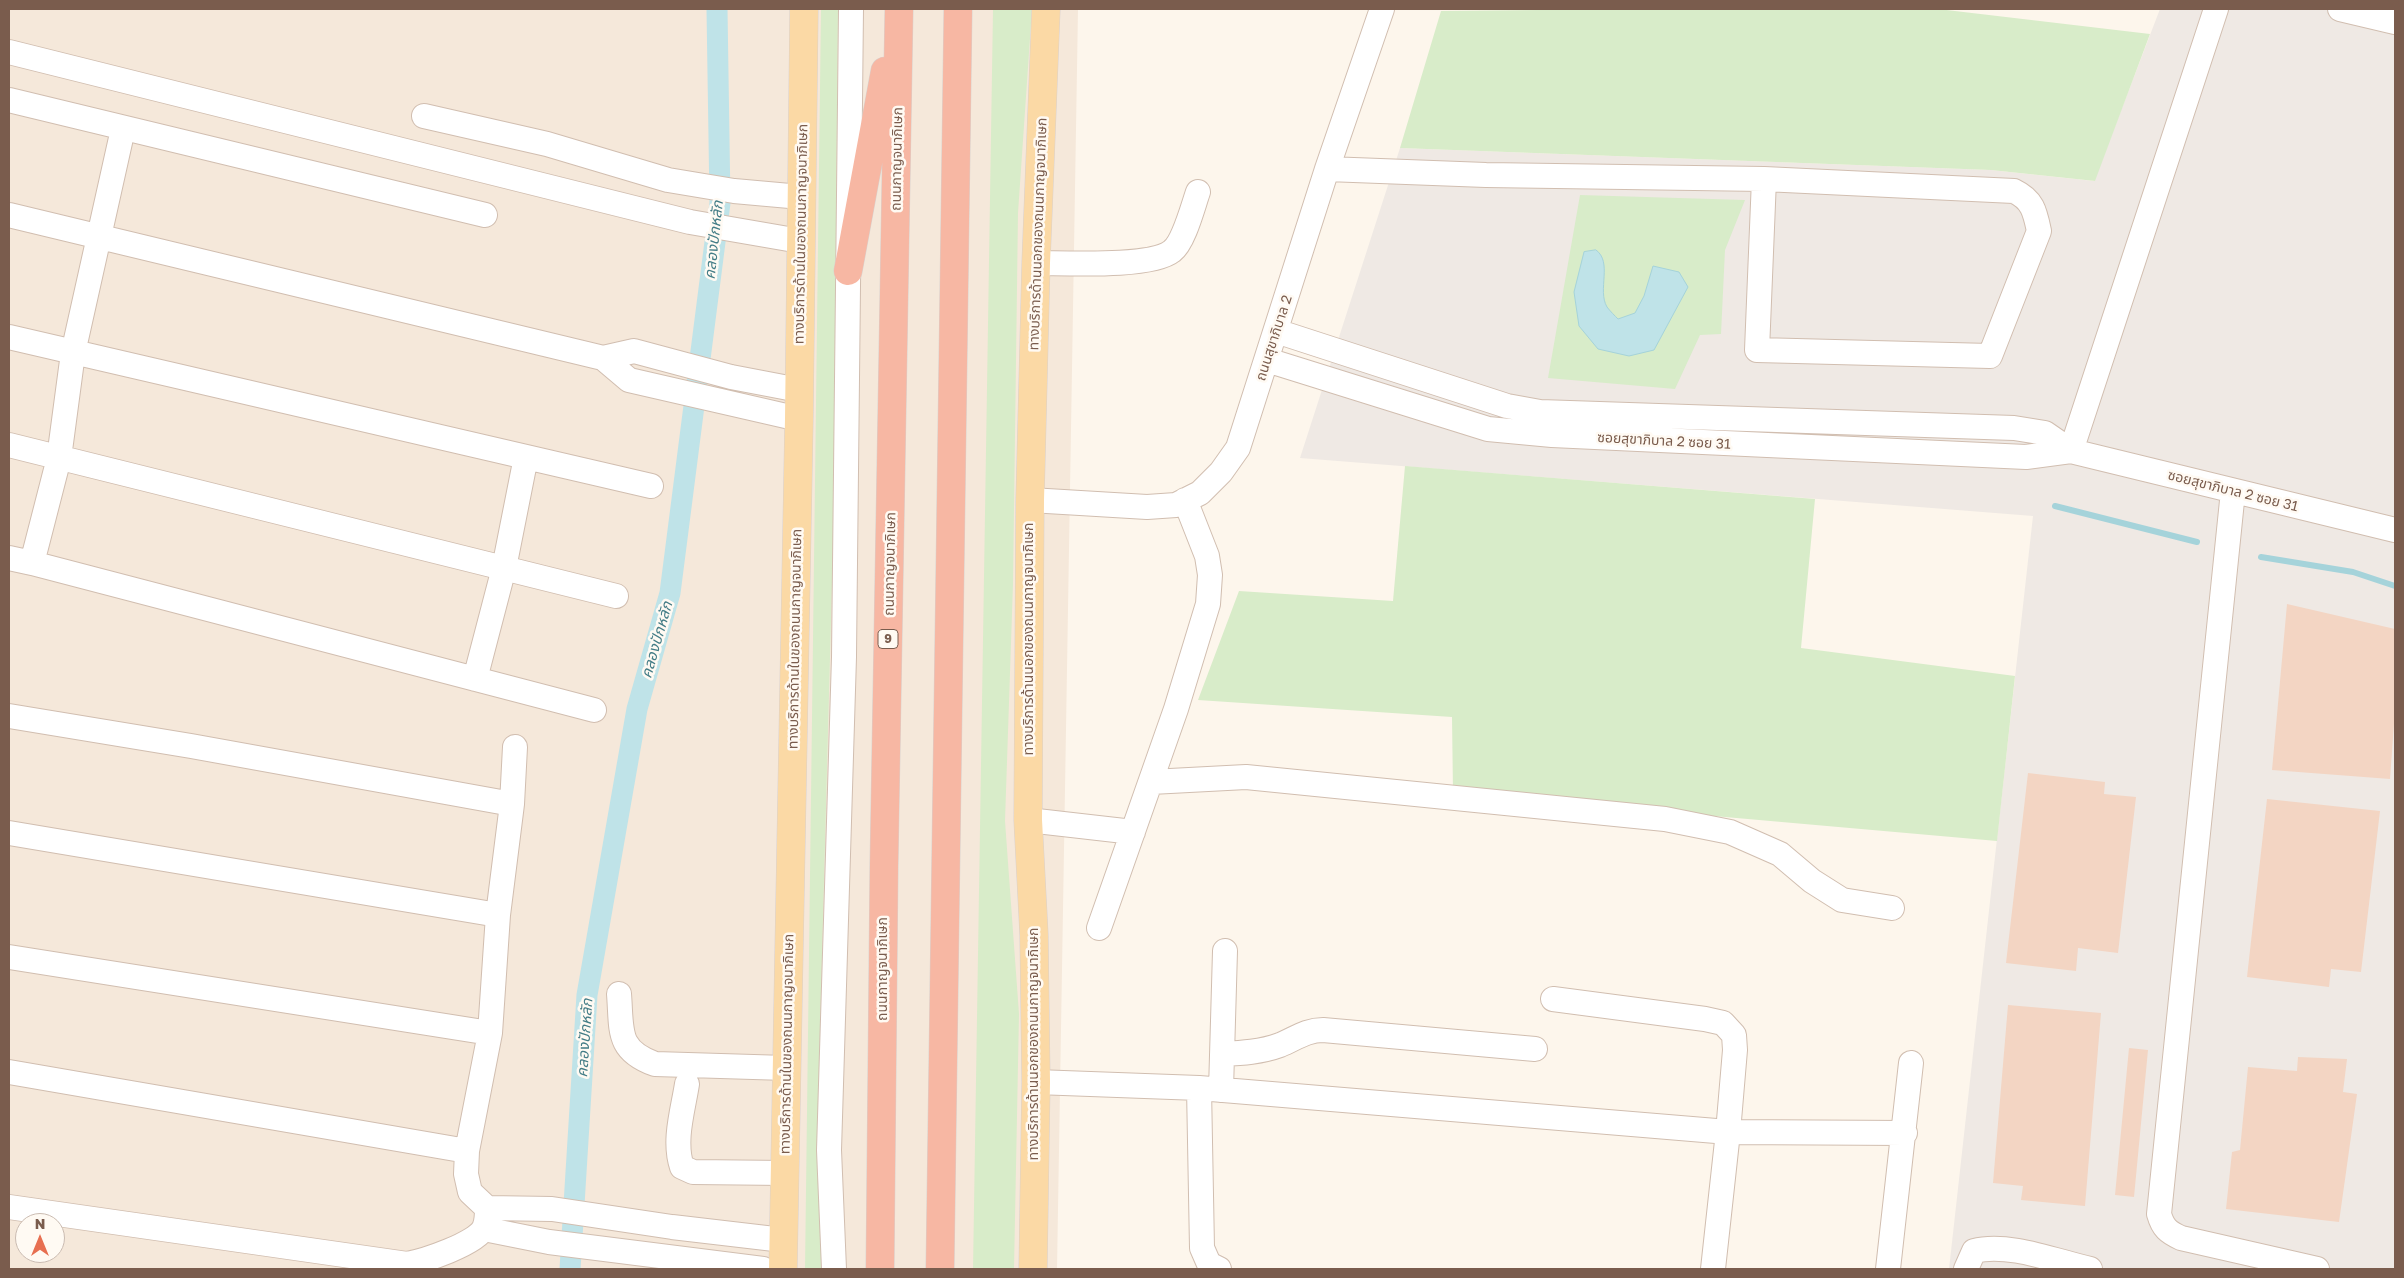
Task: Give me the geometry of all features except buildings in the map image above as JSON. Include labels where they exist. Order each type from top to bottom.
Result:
[{"type":"highway","points":[[848,271],[898,9]]},
{"type":"highway","name":"ถนนกาญจนาภิเษก","points":[[880,1269],[884,855],[898,9]]},
{"type":"highway","points":[[940,1269],[958,9]]},
{"type":"main road","name":"ทางบริการด้านในของถนนกาญจนาภิเษก","points":[[782,1269],[799,419],[804,9]]},
{"type":"main road","name":"ทางบริการด้านนอกของถนนกาญจนาภิเษก","points":[[1033,1269],[1036,1082],[1034,935],[1028,820],[1030,500],[1036,263],[1046,9]]},
{"type":"street","points":[[834,1269],[829,1150],[844,657],[851,9]]},
{"type":"street","name":"ถนนสุขาภิบาล 2","points":[[1030,500],[1147,507],[1176,504],[1200,493],[1221,472],[1238,448],[1327,169],[1382,9]]},
{"type":"street","points":[[2071,451],[2216,9]]},
{"type":"street","points":[[2340,9],[2395,22]]},
{"type":"street","points":[[9,52],[690,222],[800,241]]},
{"type":"street","points":[[9,100],[485,215]]},
{"type":"street","points":[[424,116],[547,144],[668,180],[734,191],[801,197]]},
{"type":"street","points":[[32,563],[59,458],[74,353],[123,129]]},
{"type":"street","points":[[1327,169],[1486,175],[1764,180],[2014,191],[2025,196],[2035,212],[2039,231],[1990,356],[1757,350],[1764,180]]},
{"type":"street","points":[[1036,263],[1144,261],[1172,251],[1187,227],[1198,192]]},
{"type":"street","points":[[9,215],[603,358],[634,351],[674,364],[799,390]]},
{"type":"street","name":"ซอยสุขาภิบาล 2 ซอย 31","points":[[1276,331],[1507,406],[1540,412],[2014,428],[2045,433],[2071,451],[2395,530]]},
{"type":"street","points":[[9,337],[652,486]]},
{"type":"street","points":[[603,358],[629,380],[799,419]]},
{"type":"street","name":"ซอยสุขาภิบาล 2 ซอย 31","points":[[1267,360],[1488,429],[1552,436],[2026,457],[2071,451]]},
{"type":"street","points":[[1427,411],[1436,383]]},
{"type":"street","points":[[9,446],[616,596]]},
{"type":"street","points":[[476,679],[504,568],[526,457]]},
{"type":"street","points":[[2233,491],[2159,1214],[2162,1224],[2168,1232],[2181,1238],[2317,1269]]},
{"type":"street","points":[[1099,928],[1179,701],[1208,604],[1210,575],[1207,556],[1185,500]]},
{"type":"street","points":[[9,558],[594,710]]},
{"type":"street","points":[[9,716],[191,746],[512,804]]},
{"type":"street","points":[[515,747],[512,804],[498,915],[490,1033],[467,1151],[466,1174],[470,1192],[485,1219],[549,1242],[764,1269]]},
{"type":"street","points":[[1151,782],[1246,777],[1664,819],[1730,832],[1780,854],[1812,881],[1842,900],[1892,908]]},
{"type":"street","points":[[1028,820],[1133,832]]},
{"type":"street","points":[[9,833],[498,915]]},
{"type":"street","points":[[1219,1269],[1209,1264],[1202,1248],[1210,1089],[1222,1054],[1225,950]]},
{"type":"street","points":[[9,956],[490,1033]]},
{"type":"street","points":[[619,994],[626,1047],[638,1058],[655,1064],[786,1068]]},
{"type":"street","points":[[1553,999],[1705,1019],[1723,1024],[1734,1035],[1735,1050],[1728,1132],[1713,1269]]},
{"type":"street","points":[[1222,1054],[1251,1052],[1279,1045],[1310,1030],[1536,1049]]},
{"type":"street","points":[[1888,1269],[1912,1063]]},
{"type":"street","points":[[9,1072],[467,1151]]},
{"type":"street","points":[[1036,1082],[1210,1089],[1728,1132],[1905,1133]]},
{"type":"street","points":[[687,1084],[678,1140],[678,1156],[682,1167],[693,1172],[785,1173]]},
{"type":"street","points":[[9,1207],[406,1264],[426,1261],[475,1237],[485,1219]]},
{"type":"street","points":[[485,1219],[552,1209],[672,1227],[782,1240]]},
{"type":"street","points":[[1966,1269],[1974,1252],[1986,1248],[2004,1249],[2090,1269]]},
{"type":"shaded area","points":[[9,9],[1078,9],[1057,1269],[9,1269]]},
{"type":"shaded area","points":[[2160,9],[2395,9],[2395,1269],[1949,1269],[2033,516],[1300,458],[1400,148],[1991,170],[2094,181]]},
{"type":"green space","points":[[821,9],[838,9],[833,546],[817,1142],[824,1269],[805,1269]]},
{"type":"green space","points":[[993,9],[1032,9],[1018,213],[1013,584],[1005,821],[1019,1014],[1014,1269],[973,1269]]},
{"type":"green space","points":[[1938,9],[2150,34],[2095,181],[1991,170],[1400,148],[1441,11]]},
{"type":"green space","points":[[1580,195],[1745,200],[1725,250],[1721,334],[1700,335],[1675,389],[1548,378]]},
{"type":"green space","points":[[1405,466],[1815,499],[1801,648],[2015,676],[1997,841],[1453,793],[1452,717],[1198,700],[1239,591],[1393,601]]},
{"type":"water","points":[[1596,250],[1601,255],[1603,262],[1604,300],[1607,307],[1618,319],[1635,313],[1644,296],[1653,266],[1679,272],[1688,287],[1654,350],[1629,356],[1598,349],[1579,326],[1574,292],[1584,252]]},
{"type":"waterway","name":"คลองปักหลัก","points":[[570,1269],[587,995],[637,709],[670,593],[720,203],[717,9]]},
{"type":"waterway","points":[[2055,506],[2197,542]]},
{"type":"waterway","points":[[2261,557],[2353,572],[2395,586]]}]
